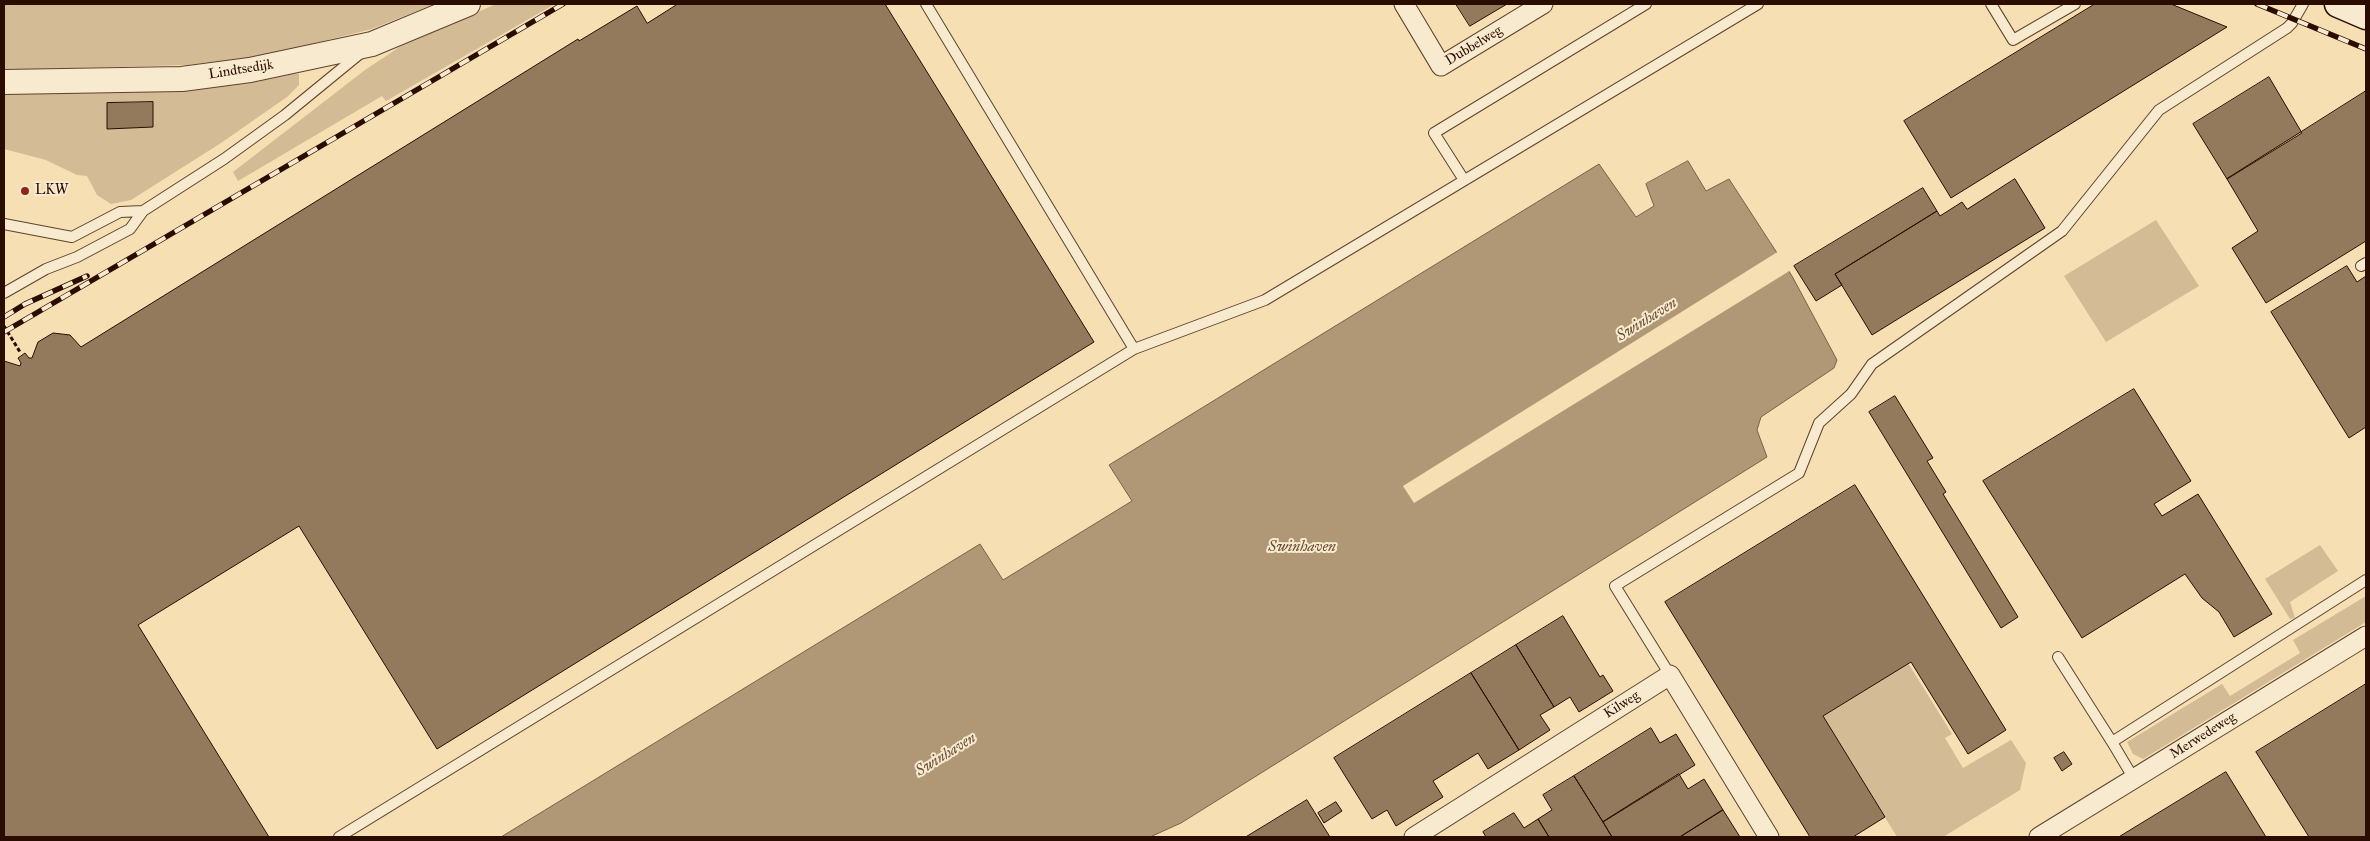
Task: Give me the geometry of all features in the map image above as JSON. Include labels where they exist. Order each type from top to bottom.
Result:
[{"type":"main road","points":[[2338,4],[2366,16]]},
{"type":"street","name":"Lindtsedijk","points":[[4,82],[182,79],[250,70],[372,44],[468,4]]},
{"type":"street","name":"Dubbelweg","points":[[1404,4],[1441,66],[1543,4]]},
{"type":"street","name":"Merwedeweg","points":[[2039,837],[2366,636]]},
{"type":"street","name":"Kilweg","points":[[1414,837],[1670,675]]},
{"type":"street","points":[[1670,675],[1769,837]]},
{"type":"lane","points":[[926,4],[1134,349]]},
{"type":"lane","points":[[1464,180],[1434,133],[1646,4]]},
{"type":"lane","points":[[339,837],[1134,349],[1265,300],[1758,4]]},
{"type":"lane","points":[[1992,4],[2014,40],[2075,4]]},
{"type":"lane","points":[[1670,675],[1614,586],[1799,472],[1819,423],[1851,394],[1872,364],[2062,231],[2159,110],[2288,28],[2303,4]]},
{"type":"lane","points":[[4,293],[46,269],[76,257],[130,229],[143,211],[224,159],[285,115],[372,44]]},
{"type":"lane","points":[[4,224],[72,237],[120,212],[143,211]]},
{"type":"lane","points":[[2112,742],[2366,580]]},
{"type":"lane","points":[[2058,657],[2134,779]]},
{"type":"path","points":[[4,326],[20,352]]},
{"type":"shaded area","points":[[4,4],[434,4],[372,29],[263,56],[187,65],[4,70]]},
{"type":"shaded area","points":[[496,4],[555,4],[386,101],[382,96],[238,181],[233,172],[365,70],[401,46]]},
{"type":"shaded area","points":[[285,71],[299,74],[299,85],[287,97],[221,143],[131,200],[111,204],[97,195],[87,176],[77,175],[46,160],[4,149],[4,89]]},
{"type":"shaded area","points":[[2156,220],[2199,286],[2106,342],[2064,276]]},
{"type":"shaded area","points":[[2320,545],[2338,571],[2290,602],[2295,618],[2290,619],[2265,579]]},
{"type":"shaded area","points":[[2366,596],[2366,622],[2143,759],[2133,754],[2127,742],[2222,684],[2230,696],[2300,653],[2293,640]]},
{"type":"shaded area","points":[[1908,663],[1952,734],[1945,738],[1963,768],[2011,740],[2026,763],[2020,790],[1943,837],[1897,837],[1823,716]]},
{"type":"water","name":"Swinhaven","points":[[1688,161],[1706,191],[1729,179],[1792,276],[1837,360],[1834,368],[1761,417],[1757,430],[1767,457],[1181,823],[1150,837],[501,837],[980,544],[1003,580],[1132,501],[1109,465],[1599,164],[1636,217],[1654,206],[1646,184]]},
{"type":"pier","points":[[1779,251],[1791,270],[1414,503],[1403,486]]},
{"type":"building","points":[[678,4],[885,4],[1094,342],[437,749],[299,526],[138,625],[269,837],[4,837],[4,361],[20,366],[21,363],[18,358],[25,353],[29,358],[32,358],[38,342],[53,333],[70,335],[81,347],[578,39],[579,41],[637,6],[647,23]]},
{"type":"building","points":[[1456,4],[1507,4],[1470,26]]},
{"type":"building","points":[[2095,4],[2171,4],[2227,27],[1951,198],[1904,121]]},
{"type":"building","points":[[2269,77],[2302,133],[2227,179],[2193,124]]},
{"type":"building","points":[[2366,91],[2366,241],[2266,303],[2232,248],[2258,231],[2227,179]]},
{"type":"building","points":[[153,102],[153,127],[107,129],[107,103]]},
{"type":"building","points":[[2015,179],[2045,228],[1872,335],[1835,274],[1937,211],[1940,216],[1962,202],[1967,209]]},
{"type":"building","points":[[1923,188],[1937,211],[1835,274],[1842,285],[1816,301],[1794,266]]},
{"type":"building","points":[[2347,266],[2357,282],[2366,276],[2366,427],[2349,438],[2271,312]]},
{"type":"building","points":[[2134,389],[2191,481],[2154,504],[2162,516],[2198,494],[2272,614],[2234,637],[2219,612],[2202,598],[2185,574],[2082,638],[1983,481]]},
{"type":"building","points":[[1895,396],[1933,458],[1927,461],[1946,492],[1943,494],[2018,617],[2001,628],[1869,412]]},
{"type":"building","points":[[1855,485],[2006,730],[1968,754],[1911,662],[1823,716],[1885,817],[1853,837],[1810,837],[1665,602]]},
{"type":"building","points":[[1563,616],[1600,677],[1603,675],[1613,691],[1579,712],[1570,697],[1554,707],[1516,645]]},
{"type":"building","points":[[1516,645],[1554,707],[1540,715],[1550,730],[1519,750],[1471,673]]},
{"type":"building","points":[[1471,673],[1519,750],[1488,769],[1478,753],[1433,781],[1443,797],[1396,826],[1387,810],[1372,819],[1334,758]]},
{"type":"building","points":[[2366,684],[2366,837],[2309,837],[2256,752]]},
{"type":"building","points":[[1651,728],[1660,743],[1676,734],[1695,765],[1603,822],[1574,776]]},
{"type":"building","points":[[2064,752],[2072,764],[2062,771],[2054,758]]},
{"type":"building","points":[[2226,772],[2266,837],[2119,837]]},
{"type":"building","points":[[1679,774],[1688,789],[1704,779],[1723,810],[1680,837],[1612,837],[1603,822]]},
{"type":"building","points":[[1574,776],[1612,837],[1549,837],[1538,819],[1552,810],[1543,795]]},
{"type":"building","points":[[1307,800],[1330,837],[1246,837]]},
{"type":"building","points":[[1336,802],[1342,811],[1324,823],[1318,813]]},
{"type":"building","points":[[1723,810],[1740,837],[1680,837]]},
{"type":"building","points":[[1514,813],[1524,828],[1538,819],[1549,837],[1486,837],[1483,832]]},
{"type":"railway","points":[[4,332],[563,4]]},
{"type":"railway","points":[[2257,4],[2366,49]]},
{"type":"railway","points":[[4,317],[25,304],[87,276]]},
{"type":"place","name":"LKW","points":[[25,191]]}]
